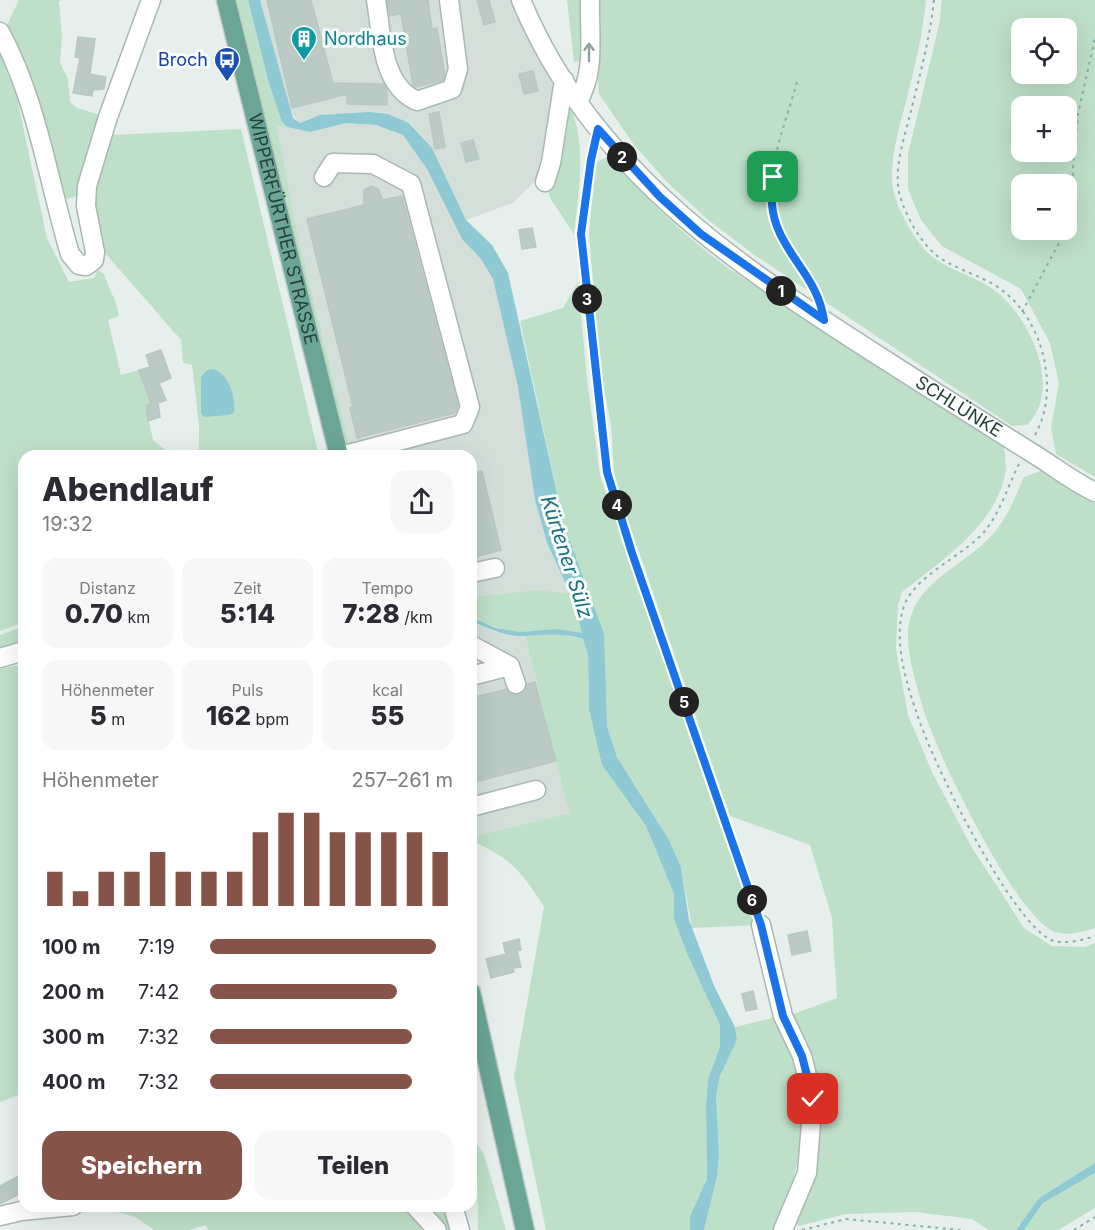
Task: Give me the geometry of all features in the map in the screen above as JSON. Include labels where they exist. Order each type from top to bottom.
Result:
[{"type":"main road","name":"WIPPERFÜRTHER STRASSE","points":[[226,0],[338,450]]},
{"type":"main road","points":[[477,1018],[525,1230]]},
{"type":"street","points":[[0,32],[28,96],[70,254],[78,264],[86,266],[94,260],[95,252],[86,206],[92,167],[151,0]]},
{"type":"street","points":[[376,0],[388,71],[405,96],[417,101],[452,89],[458,69],[449,0]]},
{"type":"street","points":[[521,0],[564,80],[578,101],[598,129],[660,197],[701,234],[824,320]]},
{"type":"street","points":[[578,101],[586,88],[589,76],[590,0]]},
{"type":"street","points":[[544,182],[551,163],[564,80]]},
{"type":"street","points":[[324,177],[333,163],[373,164],[411,184],[470,407],[463,424],[372,450]]},
{"type":"street","name":"SCHLÜNKE","points":[[824,320],[1095,492]]},
{"type":"street","points":[[477,572],[495,568]]},
{"type":"street","points":[[477,648],[510,666],[516,684]]},
{"type":"street","points":[[0,658],[18,653]]},
{"type":"street","points":[[477,674],[510,666]]},
{"type":"street","points":[[477,805],[536,790]]},
{"type":"street","points":[[761,925],[783,1016],[802,1056],[813,1099],[807,1173],[783,1230]]},
{"type":"street","points":[[0,1216],[18,1211]]},
{"type":"street","points":[[420,1212],[437,1230]]},
{"type":"street","points":[[455,1212],[460,1230]]},
{"type":"path","points":[[934,0],[927,45],[901,153],[899,190],[912,224],[936,254],[999,288],[1016,302],[1040,347],[1048,384],[1046,407],[1039,427],[984,531],[909,594],[901,616],[900,649],[916,712],[939,768],[977,842],[1029,923],[1052,941],[1084,940],[1095,936]]},
{"type":"path","points":[[1074,174],[1078,114],[1095,38]]},
{"type":"path","points":[[797,82],[776,163],[771,212],[786,248],[812,285],[822,306],[824,320]]},
{"type":"path","points":[[598,129],[591,160],[581,234],[607,472],[632,553],[761,925]]},
{"type":"path","points":[[1022,312],[1060,240]]},
{"type":"path","points":[[1074,1230],[1095,1216]]},
{"type":"path","points":[[802,1230],[846,1219],[961,1230]]},
{"type":"shaded area","points":[[260,0],[512,0],[534,47],[557,82],[543,173],[513,203],[466,220],[432,148],[409,122],[320,115],[299,123],[289,109]]},
{"type":"shaded area","points":[[346,123],[376,125],[403,135],[427,169],[462,239],[481,259],[493,279],[518,387],[535,500],[547,543],[570,593],[536,590],[477,596],[477,450],[351,450],[297,231],[277,125],[310,132]]},
{"type":"shaded area","points":[[477,624],[495,632],[525,635],[569,813],[477,836]]},
{"type":"green space","points":[[19,0],[63,0],[59,1],[62,37],[60,63],[68,79],[70,102],[77,108],[100,115],[76,196],[60,202],[4,31]]},
{"type":"green space","points":[[235,0],[248,0],[268,80],[282,122],[287,127],[277,126],[297,231],[351,450],[346,450]]},
{"type":"green space","points":[[567,0],[584,0],[582,61],[574,62]]},
{"type":"green space","points":[[596,0],[926,0],[918,49],[895,145],[892,170],[894,193],[910,228],[928,253],[941,263],[991,287],[1022,320],[1038,356],[1042,375],[1042,393],[1037,410],[1027,425],[1012,426],[753,254],[706,218],[668,183],[634,145],[599,94]]},
{"type":"green space","points":[[942,0],[1095,0],[1095,477],[1056,454],[1051,428],[1059,383],[1050,343],[1021,289],[942,246],[921,220],[908,189],[908,154],[939,25]]},
{"type":"green space","points":[[0,54],[17,98],[47,238],[69,282],[94,278],[97,270],[104,274],[119,316],[108,320],[121,375],[139,370],[151,404],[146,407],[153,440],[166,450],[18,450],[18,624],[0,631]]},
{"type":"green space","points":[[564,94],[572,110],[579,144],[580,180],[574,234],[550,198],[548,189],[562,151]]},
{"type":"green space","points":[[241,129],[318,450],[199,450],[199,425],[192,365],[183,363],[181,340],[105,253],[95,211],[98,168],[111,135]]},
{"type":"green space","points":[[610,156],[666,215],[728,268],[1004,447],[1005,475],[990,511],[978,527],[949,555],[902,592],[898,605],[896,649],[908,715],[932,772],[971,846],[1024,928],[1052,946],[1085,947],[1095,943],[1095,1163],[1039,1198],[1016,1230],[989,1230],[972,1219],[915,1212],[846,1214],[799,1226],[794,1221],[818,1098],[788,1016],[837,998],[832,918],[810,845],[730,816],[627,517],[614,472],[611,424],[601,374],[589,234],[596,162]]},
{"type":"green space","points":[[578,282],[587,379],[600,475],[718,820],[758,925],[692,928],[681,867],[669,840],[617,757],[607,726],[581,574],[564,525],[520,321],[563,308]]},
{"type":"green space","points":[[1041,471],[1095,504],[1095,928],[1070,934],[1055,932],[1038,920],[1019,897],[979,831],[931,730],[914,676],[908,641],[910,619],[915,605],[923,594],[997,530],[1024,477]]},
{"type":"green space","points":[[536,590],[570,593],[582,634],[559,631],[521,632],[495,627],[477,620],[477,596]]},
{"type":"green space","points":[[18,628],[18,644],[0,649],[0,635]]},
{"type":"green space","points":[[556,633],[583,639],[588,655],[589,710],[602,765],[646,826],[674,894],[674,919],[688,956],[720,1025],[720,1047],[708,1079],[707,1179],[690,1216],[690,1230],[546,1230],[514,1077],[544,907],[514,867],[477,844],[477,836],[569,813],[525,635]]},
{"type":"green space","points":[[18,665],[18,1095],[0,1102],[0,669]]},
{"type":"green space","points":[[780,1016],[798,1068],[803,1101],[800,1151],[787,1199],[774,1230],[704,1230],[717,1177],[719,1155],[716,1095],[720,1076],[737,1040],[735,1027]]},
{"type":"green space","points":[[477,1145],[484,1154],[506,1230],[478,1230]]},
{"type":"green space","points":[[1095,1173],[1095,1208],[1058,1230],[1024,1230],[1043,1203]]},
{"type":"green space","points":[[118,1212],[407,1212],[426,1230],[208,1230],[206,1225],[189,1230],[154,1230],[135,1217]]},
{"type":"green space","points":[[428,1212],[444,1212],[451,1230],[445,1230]]},
{"type":"water","name":"Kürtener Sülz","points":[[248,0],[260,0],[293,118],[300,123],[320,115],[369,112],[388,114],[409,123],[432,148],[466,220],[492,245],[508,273],[564,525],[604,634],[607,726],[617,757],[669,840],[681,867],[689,920],[715,988],[735,1027],[737,1040],[720,1076],[716,1095],[719,1155],[717,1177],[704,1230],[690,1230],[690,1216],[707,1179],[708,1079],[720,1047],[720,1025],[688,956],[674,919],[674,894],[646,826],[602,765],[589,710],[588,655],[583,639],[560,635],[509,635],[477,623],[477,620],[496,628],[521,632],[557,629],[582,633],[570,593],[547,543],[535,500],[518,387],[493,279],[481,259],[462,239],[427,169],[403,135],[376,125],[346,123],[310,132],[287,127],[282,122],[268,80]]},
{"type":"water","points":[[214,369],[224,376],[230,387],[234,400],[234,412],[229,415],[204,417],[201,413],[201,377],[207,370]]},
{"type":"water","points":[[1095,1163],[1095,1173],[1043,1203],[1024,1230],[1016,1230],[1039,1198]]},
{"type":"building","name":"Nordhaus","points":[[267,0],[311,0],[333,83],[384,84],[387,90],[387,105],[347,104],[347,94],[292,108]]},
{"type":"building","points":[[387,0],[428,0],[432,29],[437,28],[445,75],[443,80],[416,87],[413,85],[401,14],[390,16]]},
{"type":"building","points":[[477,0],[489,0],[495,22],[484,25]]},
{"type":"building","points":[[78,37],[95,39],[90,74],[106,77],[104,89],[93,90],[92,96],[73,93],[80,58],[75,57]]},
{"type":"building","points":[[533,71],[538,91],[524,94],[519,74]]},
{"type":"building","points":[[439,112],[445,147],[435,149],[429,114]]},
{"type":"building","points":[[473,140],[479,159],[466,162],[461,143]]},
{"type":"building","points":[[371,186],[378,189],[383,200],[402,196],[458,406],[455,413],[357,438],[350,408],[353,407],[307,219],[364,205],[364,190]]},
{"type":"building","points":[[532,228],[536,247],[522,249],[519,230]]},
{"type":"building","points":[[161,350],[171,378],[159,383],[166,400],[158,403],[160,417],[148,421],[146,406],[151,404],[139,370],[150,367],[146,355]]},
{"type":"building","points":[[482,471],[501,550],[477,556],[477,472]]},
{"type":"building","points":[[535,682],[556,761],[477,781],[477,696],[506,689],[513,695],[519,695],[525,691],[527,684]]},
{"type":"building","points":[[807,931],[811,951],[792,955],[788,935]]},
{"type":"building","points":[[519,939],[521,950],[517,951],[521,967],[513,968],[514,972],[491,978],[486,959],[506,954],[503,943]]},
{"type":"building","points":[[753,991],[757,1009],[746,1011],[742,994]]},
{"type":"building","points":[[18,1176],[18,1195],[0,1204],[0,1186]]},
{"type":"place","name":"Nordhaus","points":[[304,62]]},
{"type":"place","name":"Broch","points":[[227,83]]},
{"type":"route","points":[[773,177],[771,212],[778,232],[786,248],[812,285],[822,306],[824,320],[740,264],[701,234],[660,197],[598,129],[591,160],[581,234],[607,472],[632,553],[761,925],[783,1016],[802,1056],[813,1099]]}]
